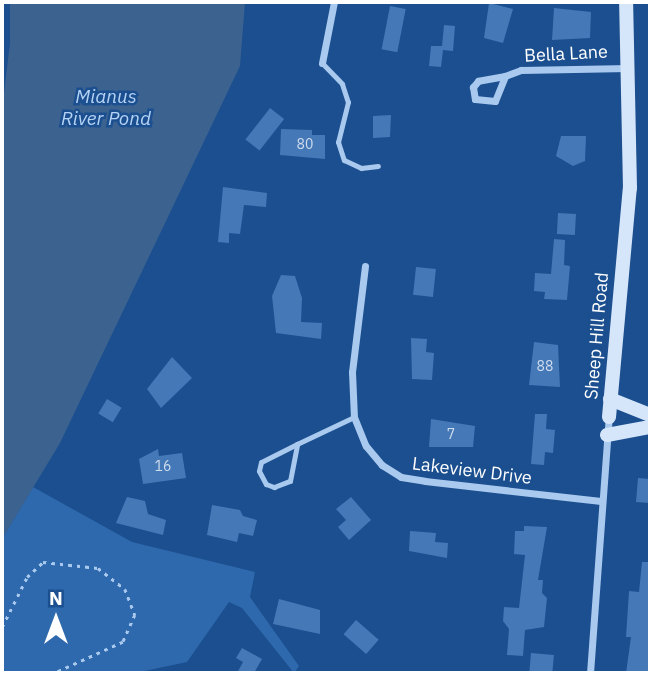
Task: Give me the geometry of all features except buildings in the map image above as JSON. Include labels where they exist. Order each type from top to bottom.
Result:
[{"type":"street","points":[[322,62],[334,2]]},
{"type":"street","name":"Sheep Hill Road","points":[[590,673],[601,501],[630,188],[626,2]]},
{"type":"street","name":"Bella Lane","points":[[505,76],[495,101],[475,99],[473,87],[478,81],[541,69],[628,68]]},
{"type":"street","name":"Lakeview Drive","points":[[365,267],[352,372],[355,417],[374,455],[401,477],[480,490],[601,501]]},
{"type":"street","points":[[610,399],[650,415]]},
{"type":"street","points":[[607,435],[650,427]]},
{"type":"lane","points":[[322,62],[342,84],[348,102],[338,142],[344,160],[361,168],[378,166]]},
{"type":"lane","points":[[297,444],[290,481],[274,487],[266,484],[259,471],[261,462],[297,444],[355,417]]},
{"type":"path","points":[[2,627],[27,577],[43,562],[98,568],[125,589],[135,615],[123,642],[55,673]]},
{"type":"shaded area","points":[[33,487],[132,542],[255,572],[250,597],[299,666],[294,673],[242,608],[229,602],[187,662],[135,673],[2,673],[2,539]]},
{"type":"water","name":"Mianus River Pond","points":[[10,2],[245,2],[240,66],[60,443],[2,539],[2,110],[10,43]]}]
